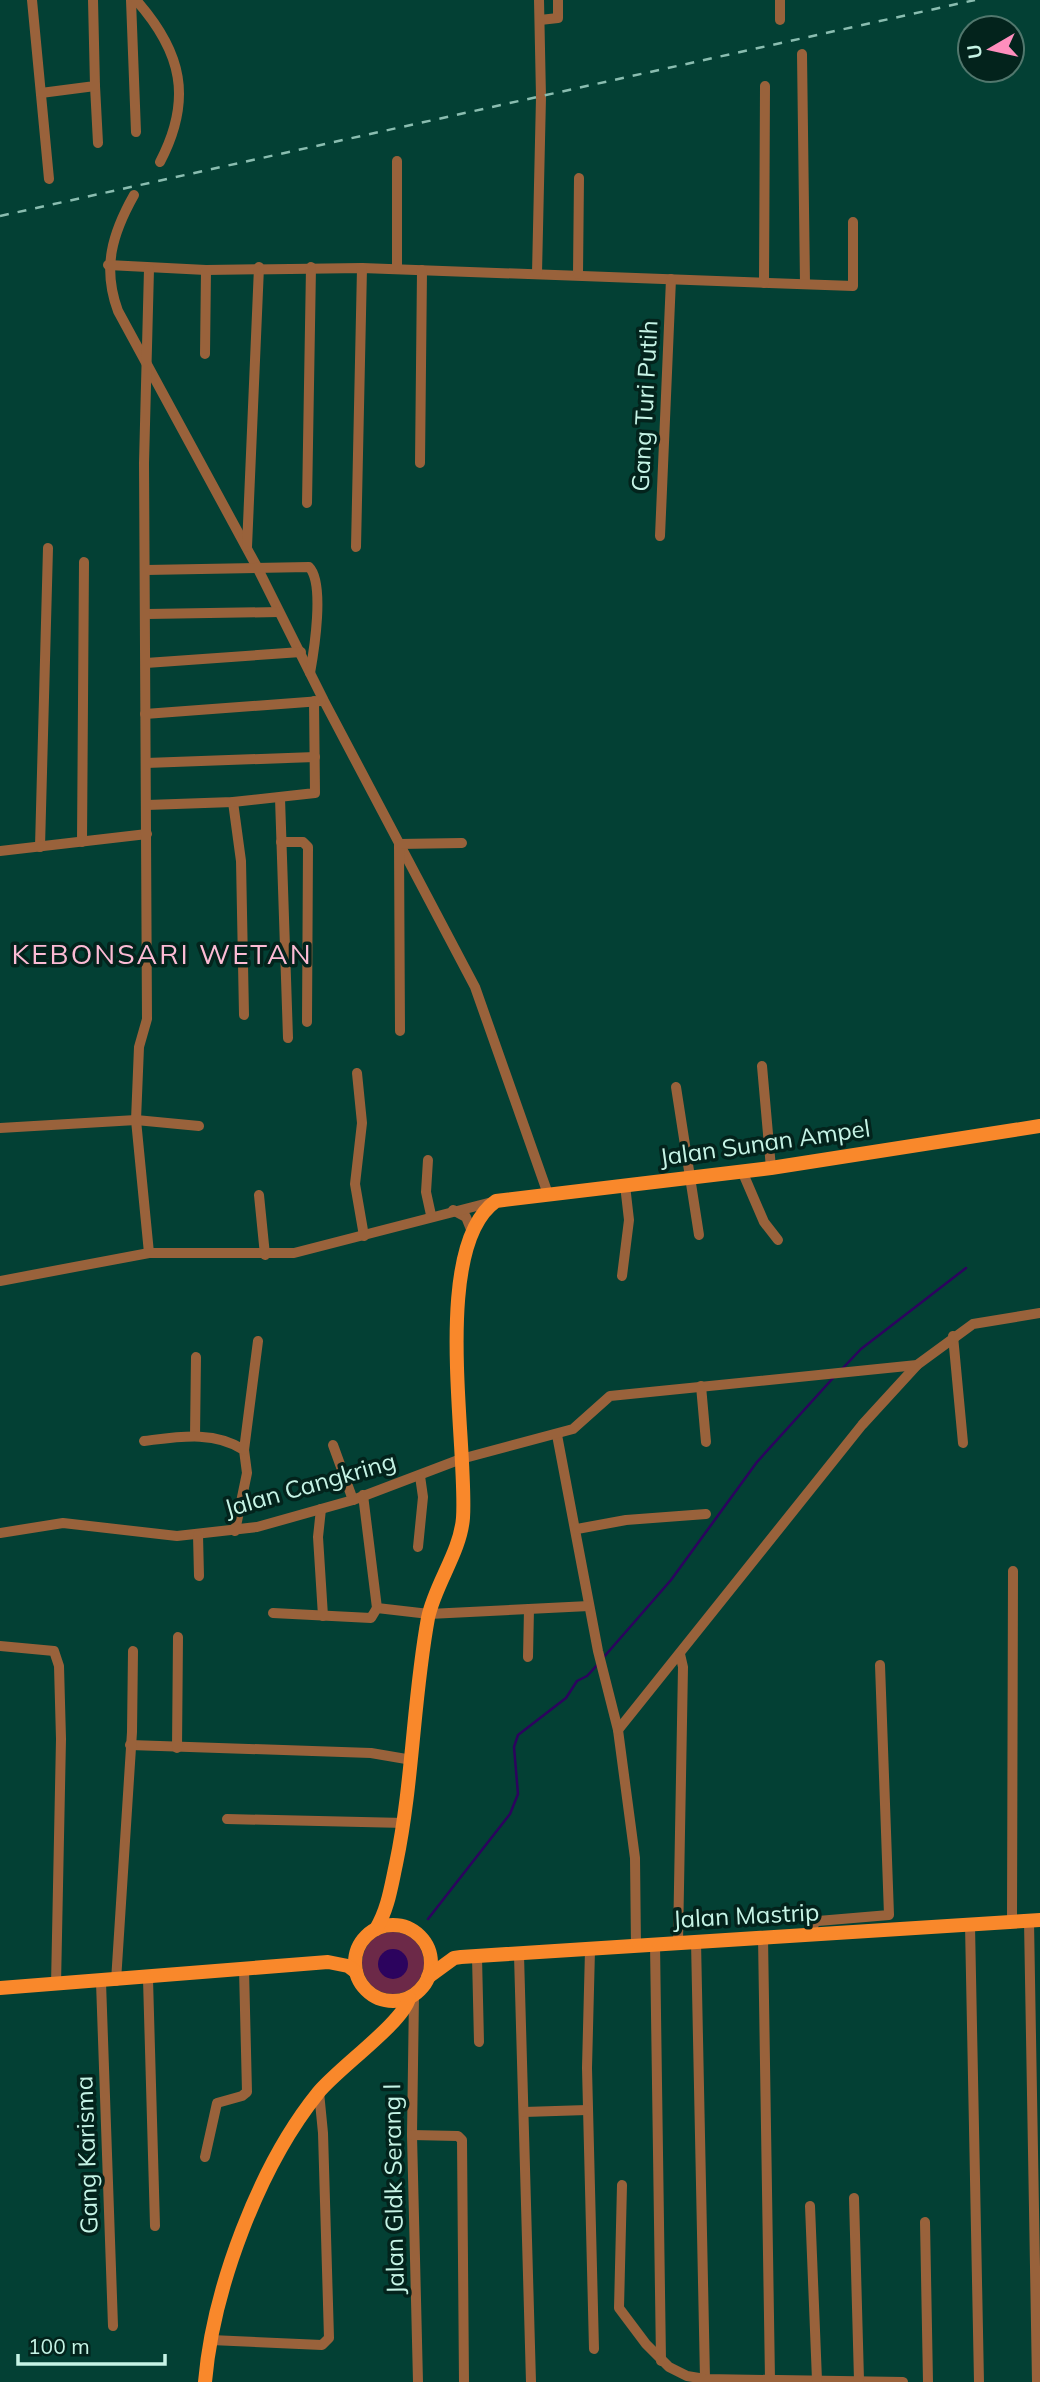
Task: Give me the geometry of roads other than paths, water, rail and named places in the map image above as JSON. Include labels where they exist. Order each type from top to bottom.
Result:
[{"type":"main road","name":"Jalan Sunan Ampel","points":[[496,1201],[771,1168],[1040,1126]]},
{"type":"main road","points":[[328,1962],[359,1946],[376,1929],[389,1899],[405,1823],[429,1614],[463,1519],[457,1326],[461,1276],[472,1233],[484,1209],[496,1201]]},
{"type":"main road","points":[[389,1899],[399,1926]]},
{"type":"main road","name":"Jalan Mastrip","points":[[425,1943],[454,1958],[813,1934],[885,1924],[1035,1921]]},
{"type":"main road","points":[[376,1929],[399,1926],[409,1929],[425,1943],[430,1965],[428,1977]]},
{"type":"main road","points":[[356,1972],[359,1946]]},
{"type":"main road","points":[[205,2382],[211,2340],[226,2278],[259,2194],[287,2140],[319,2092],[391,2025],[428,1977],[454,1958]]},
{"type":"main road","points":[[0,1988],[148,1979],[328,1962],[348,1966],[356,1972],[368,1992],[390,2001],[412,1996]]},
{"type":"main road","points":[[390,2001],[391,2025]]},
{"type":"street","points":[[32,0],[49,179]]},
{"type":"street","points":[[93,0],[98,143]]},
{"type":"street","points":[[131,0],[136,132]]},
{"type":"street","points":[[136,0],[155,21],[169,46],[179,74],[180,107],[171,140],[160,162]]},
{"type":"street","points":[[537,273],[539,0]]},
{"type":"street","points":[[540,20],[558,18],[558,0]]},
{"type":"street","points":[[780,0],[780,20]]},
{"type":"street","points":[[802,54],[805,284]]},
{"type":"street","points":[[41,93],[95,86]]},
{"type":"street","points":[[764,283],[765,86]]},
{"type":"street","points":[[397,161],[397,269]]},
{"type":"street","points":[[578,274],[579,178]]},
{"type":"street","points":[[134,195],[117,226],[108,265],[111,293],[118,311],[301,652],[319,701],[387,816],[399,844],[475,987],[548,1194]]},
{"type":"street","points":[[108,265],[149,269],[312,267],[578,274],[853,286],[853,222]]},
{"type":"street","points":[[246,549],[260,267]]},
{"type":"street","points":[[307,503],[312,267]]},
{"type":"street","points":[[356,547],[362,268]]},
{"type":"street","points":[[149,269],[145,360],[147,1019],[139,1047],[136,1120],[149,1253]]},
{"type":"street","points":[[205,270],[205,354]]},
{"type":"street","points":[[420,463],[422,270]]},
{"type":"street","name":"Gang Turi Putih","points":[[660,536],[671,279]]},
{"type":"street","points":[[40,847],[48,548]]},
{"type":"street","points":[[82,842],[84,562]]},
{"type":"street","points":[[146,570],[305,566],[313,570],[317,587],[310,673]]},
{"type":"street","points":[[147,614],[279,612]]},
{"type":"street","points":[[146,663],[301,652]]},
{"type":"street","points":[[145,714],[319,701]]},
{"type":"street","points":[[147,805],[233,802],[316,793],[315,757],[319,701]]},
{"type":"street","points":[[146,763],[315,757]]},
{"type":"street","points":[[280,798],[288,1038]]},
{"type":"street","points":[[233,802],[240,861],[244,1015]]},
{"type":"street","points":[[0,851],[148,834]]},
{"type":"street","points":[[281,842],[303,842],[308,847],[307,1022]]},
{"type":"street","points":[[399,844],[462,842]]},
{"type":"street","points":[[399,844],[400,1031]]},
{"type":"street","points":[[762,1066],[771,1168]]},
{"type":"street","points":[[357,1073],[362,1123],[355,1184],[364,1236]]},
{"type":"street","points":[[676,1087],[699,1235]]},
{"type":"street","points":[[0,1128],[136,1120],[199,1126]]},
{"type":"street","points":[[428,1160],[426,1192],[431,1216]]},
{"type":"street","points":[[742,1171],[766,1225],[778,1240]]},
{"type":"street","points":[[622,1276],[629,1220],[625,1185]]},
{"type":"street","points":[[259,1195],[265,1255]]},
{"type":"street","points":[[0,1281],[149,1253],[265,1255],[313,1250],[453,1210],[496,1201]]},
{"type":"street","points":[[453,1210],[466,1217],[472,1233]]},
{"type":"street","points":[[618,1730],[775,1531],[862,1425],[917,1365],[953,1336],[973,1324],[1040,1313]]},
{"type":"street","points":[[953,1336],[962,1443]]},
{"type":"street","points":[[235,1531],[247,1474],[244,1450],[258,1342]]},
{"type":"street","points":[[195,1436],[196,1357]]},
{"type":"street","name":"Jalan Cangkring","points":[[0,1533],[63,1523],[170,1536],[235,1531],[321,1509],[420,1476],[461,1459],[557,1435],[587,1420],[602,1400],[610,1396],[917,1365]]},
{"type":"street","points":[[701,1386],[706,1442]]},
{"type":"street","points":[[557,1435],[598,1651],[618,1730],[635,1858],[636,1946]]},
{"type":"street","points":[[144,1440],[195,1436],[231,1443],[244,1450]]},
{"type":"street","points":[[274,1613],[373,1618],[377,1608],[358,1497],[333,1445]]},
{"type":"street","points":[[418,1546],[422,1497],[420,1476]]},
{"type":"street","points":[[321,1509],[318,1537],[323,1616]]},
{"type":"street","points":[[577,1530],[626,1520],[706,1514]]},
{"type":"street","points":[[198,1535],[199,1576]]},
{"type":"street","points":[[1012,1922],[1013,1571]]},
{"type":"street","points":[[377,1608],[429,1614],[589,1606]]},
{"type":"street","points":[[528,1657],[529,1608]]},
{"type":"street","points":[[177,1748],[178,1637]]},
{"type":"street","points":[[0,1646],[54,1651],[59,1666],[61,1739],[56,1985]]},
{"type":"street","name":"Gang Karisma","points":[[113,2326],[109,1981],[130,1745],[133,1651]]},
{"type":"street","points":[[678,1942],[683,1667],[680,1654]]},
{"type":"street","points":[[880,1665],[889,1915],[885,1924]]},
{"type":"street","points":[[130,1745],[371,1753],[412,1760]]},
{"type":"street","points":[[227,1819],[405,1823]]},
{"type":"street","points":[[1035,1921],[1037,2382]]},
{"type":"street","points":[[970,1924],[979,2382]]},
{"type":"street","points":[[764,1937],[770,2380]]},
{"type":"street","points":[[696,1941],[713,2380]]},
{"type":"street","points":[[655,1944],[661,2361]]},
{"type":"street","points":[[590,1950],[587,2110],[594,2349]]},
{"type":"street","points":[[519,1955],[531,2380]]},
{"type":"street","points":[[477,1957],[479,2042]]},
{"type":"street","points":[[205,2157],[217,2103],[247,2092],[244,1969]]},
{"type":"street","points":[[148,1979],[155,2226]]},
{"type":"street","name":"Jalan Gldk Serang I","points":[[412,1996],[412,2135],[418,2377]]},
{"type":"street","points":[[211,2340],[322,2345],[329,2338],[323,2133],[319,2092]]},
{"type":"street","points":[[524,2112],[587,2110]]},
{"type":"street","points":[[412,2135],[458,2136],[462,2140],[464,2379]]},
{"type":"street","points":[[622,2185],[619,2308],[661,2361],[677,2372],[713,2380],[903,2382]]},
{"type":"street","points":[[854,2198],[859,2380]]},
{"type":"street","points":[[810,2206],[817,2380]]},
{"type":"street","points":[[925,2222],[928,2382]]},
{"type":"waterway","points":[[841,1370],[861,1349],[966,1268]]},
{"type":"waterway","points":[[603,1658],[671,1580],[757,1462],[834,1377]]},
{"type":"waterway","points":[[428,1919],[510,1814],[518,1794],[514,1747],[518,1735],[566,1698],[577,1681],[587,1676],[599,1663]]},
{"type":"railway","points":[[0,216],[975,0]]},
{"type":"district","name":"KEBONSARI WETAN","points":[[162,954]]}]
